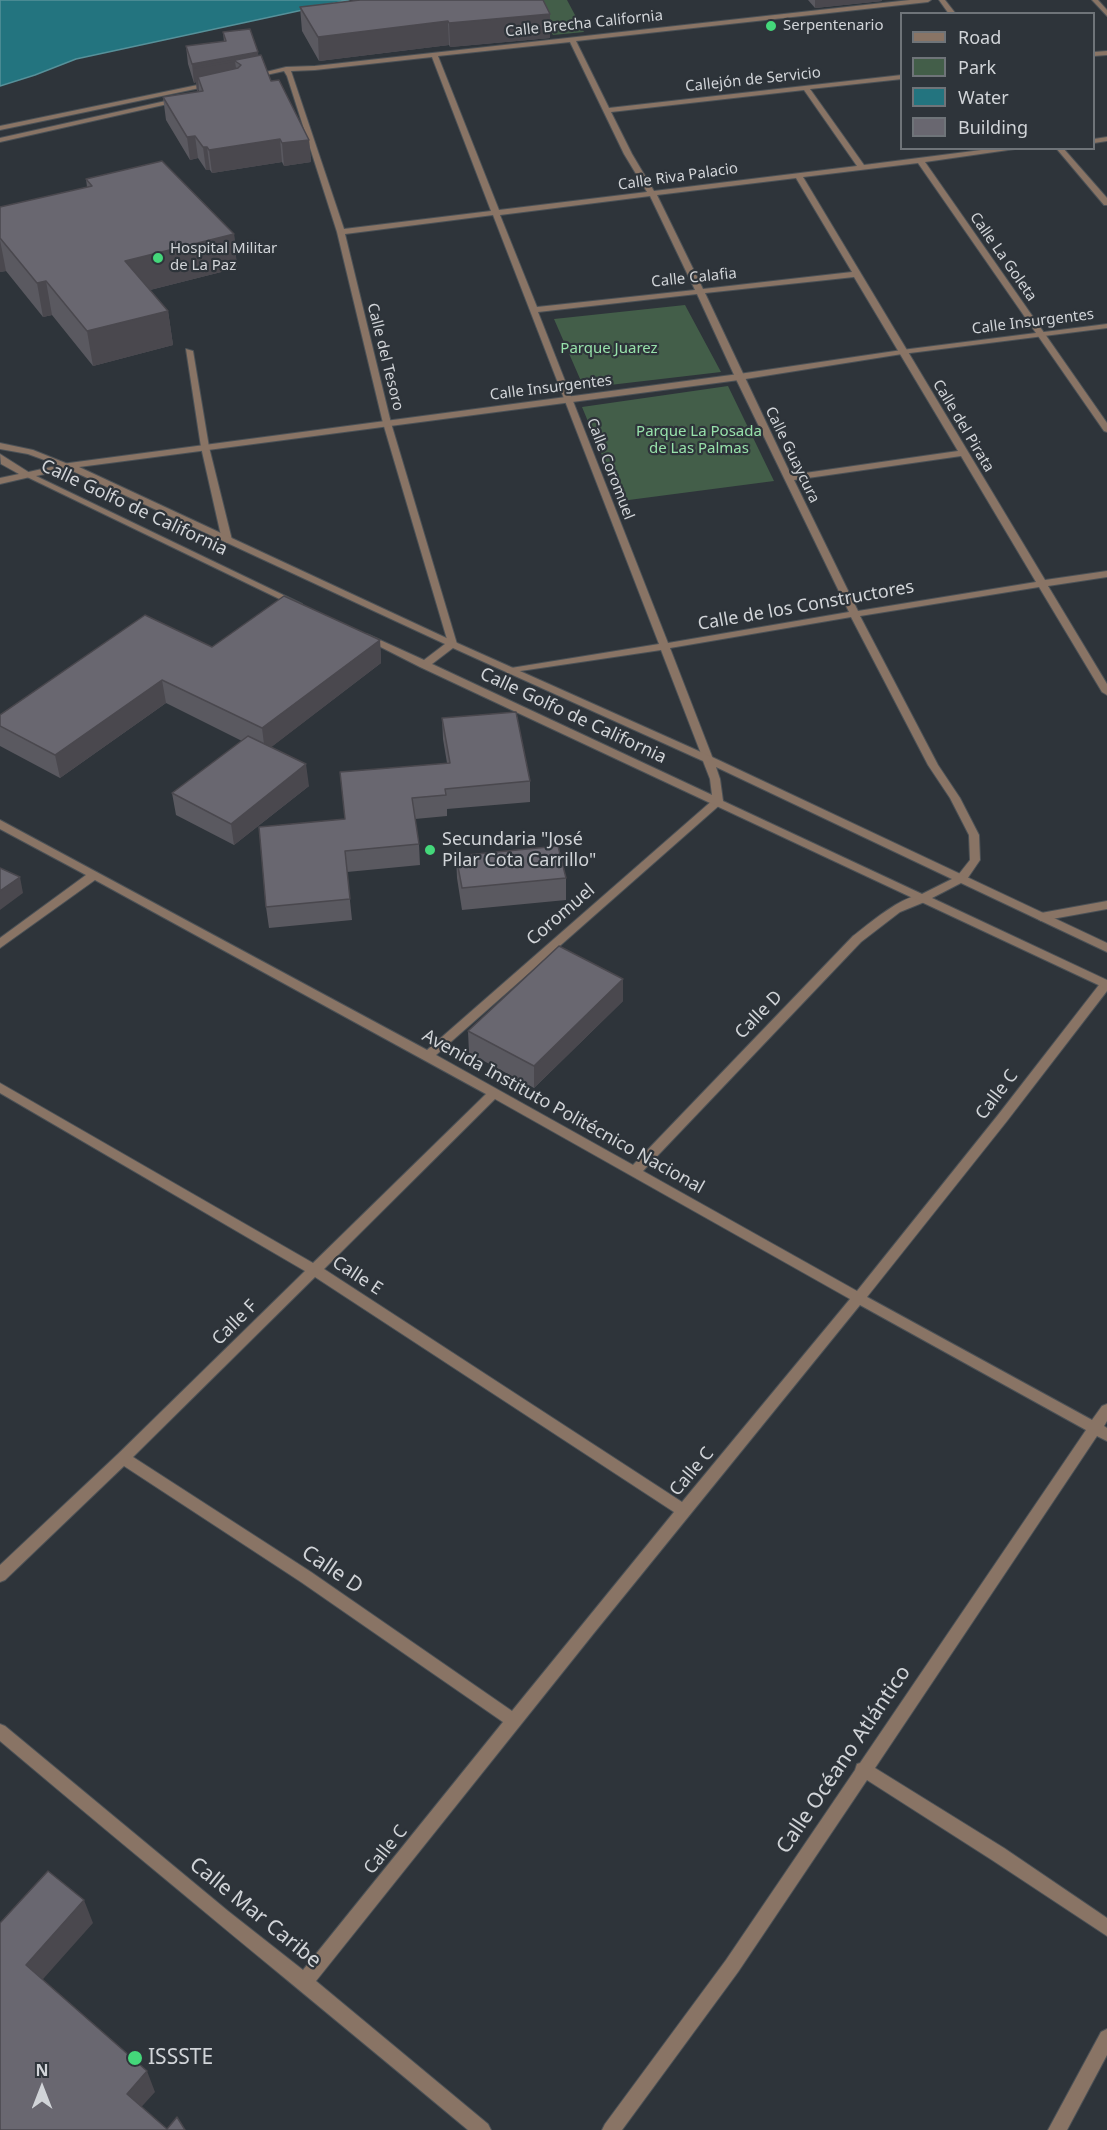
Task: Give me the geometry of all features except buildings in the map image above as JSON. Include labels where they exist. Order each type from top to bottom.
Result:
[{"type":"street","name":"Calle Brecha California","points":[[288,73],[434,54],[890,2],[928,0]]},
{"type":"street","points":[[942,0],[951,12]]},
{"type":"street","points":[[1095,0],[1107,14]]},
{"type":"street","name":"Calle Guaycura","points":[[572,39],[653,195],[854,613],[933,765],[955,798],[974,835],[975,860],[961,879]]},
{"type":"street","name":"Calle Coromuel","points":[[434,54],[666,648],[708,759],[715,780],[718,801]]},
{"type":"street","points":[[241,78],[288,73]]},
{"type":"street","points":[[246,85],[288,73]]},
{"type":"street","name":"Calle del Tesoro","points":[[288,73],[341,231],[387,423],[452,644]]},
{"type":"street","name":"Callejón de Servicio","points":[[607,110],[900,77]]},
{"type":"street","points":[[0,128],[218,82]]},
{"type":"street","points":[[806,88],[861,166]]},
{"type":"street","points":[[0,140],[212,92]]},
{"type":"street","name":"Calle Riva Palacio","points":[[341,231],[653,195],[797,174],[1001,150]]},
{"type":"street","points":[[1061,150],[1107,203]]},
{"type":"street","name":"Calle La Goleta","points":[[919,159],[1107,429]]},
{"type":"street","name":"Calle del Pirata","points":[[797,174],[902,352],[1044,583],[1107,692]]},
{"type":"street","name":"Calle Calafia","points":[[535,310],[856,274]]},
{"type":"street","name":"Calle Insurgentes","points":[[0,481],[69,466],[1107,326]]},
{"type":"street","points":[[189,351],[205,447],[227,540]]},
{"type":"street","name":"Calle Golfo de California","points":[[0,446],[30,452],[69,466],[452,644],[708,759],[1107,948]]},
{"type":"street","points":[[788,478],[963,453]]},
{"type":"street","name":"Calle Golfo de California","points":[[0,457],[27,476],[312,611]]},
{"type":"street","name":"Calle de los Constructores","points":[[511,671],[666,648],[854,613],[1107,574]]},
{"type":"street","name":"Calle Golfo de California","points":[[353,631],[1107,984]]},
{"type":"street","points":[[424,665],[452,644]]},
{"type":"street","name":"Coromuel","points":[[428,1056],[718,801]]},
{"type":"street","name":"Avenida Instituto Politécnico Nacional","points":[[0,824],[428,1056],[633,1173],[1101,1431]]},
{"type":"street","points":[[0,944],[94,876]]},
{"type":"street","name":"Calle D","points":[[633,1173],[857,939],[896,909],[961,879]]},
{"type":"street","points":[[1041,917],[1107,905]]},
{"type":"street","name":"Calle C","points":[[304,1982],[684,1511],[860,1299],[999,1126],[1107,984]]},
{"type":"street","name":"Calle E","points":[[0,1087],[315,1270],[684,1511]]},
{"type":"street","name":"Calle F","points":[[0,1575],[123,1458],[493,1094]]},
{"type":"street","name":"Calle Océano Atlántico","points":[[611,2130],[732,1966],[863,1768],[1101,1431],[1107,1410]]},
{"type":"street","name":"Calle D","points":[[123,1458],[306,1577],[514,1721]]},
{"type":"street","name":"Calle Mar Caribe","points":[[0,1731],[482,2130]]},
{"type":"street","points":[[863,1768],[998,1854],[1107,1928]]},
{"type":"street","points":[[1057,2130],[1107,2038]]},
{"type":"green space","points":[[532,0],[567,0],[584,32],[553,35]]},
{"type":"green space","name":"Parque Juarez","points":[[685,305],[721,372],[584,388],[554,319]]},
{"type":"green space","name":"Parque La Posada de Las Palmas","points":[[728,386],[774,481],[621,501],[582,407]]},
{"type":"water","points":[[0,0],[349,0],[76,59],[0,86]]},
{"type":"place","name":"Serpentenario","points":[[771,26]]},
{"type":"place","name":"Hospital Militar de La Paz","points":[[158,258]]},
{"type":"place","name":"Secundaria \"José Pilar Cota Carrillo\"","points":[[430,850]]},
{"type":"place","name":"ISSSTE","points":[[135,2058]]}]
